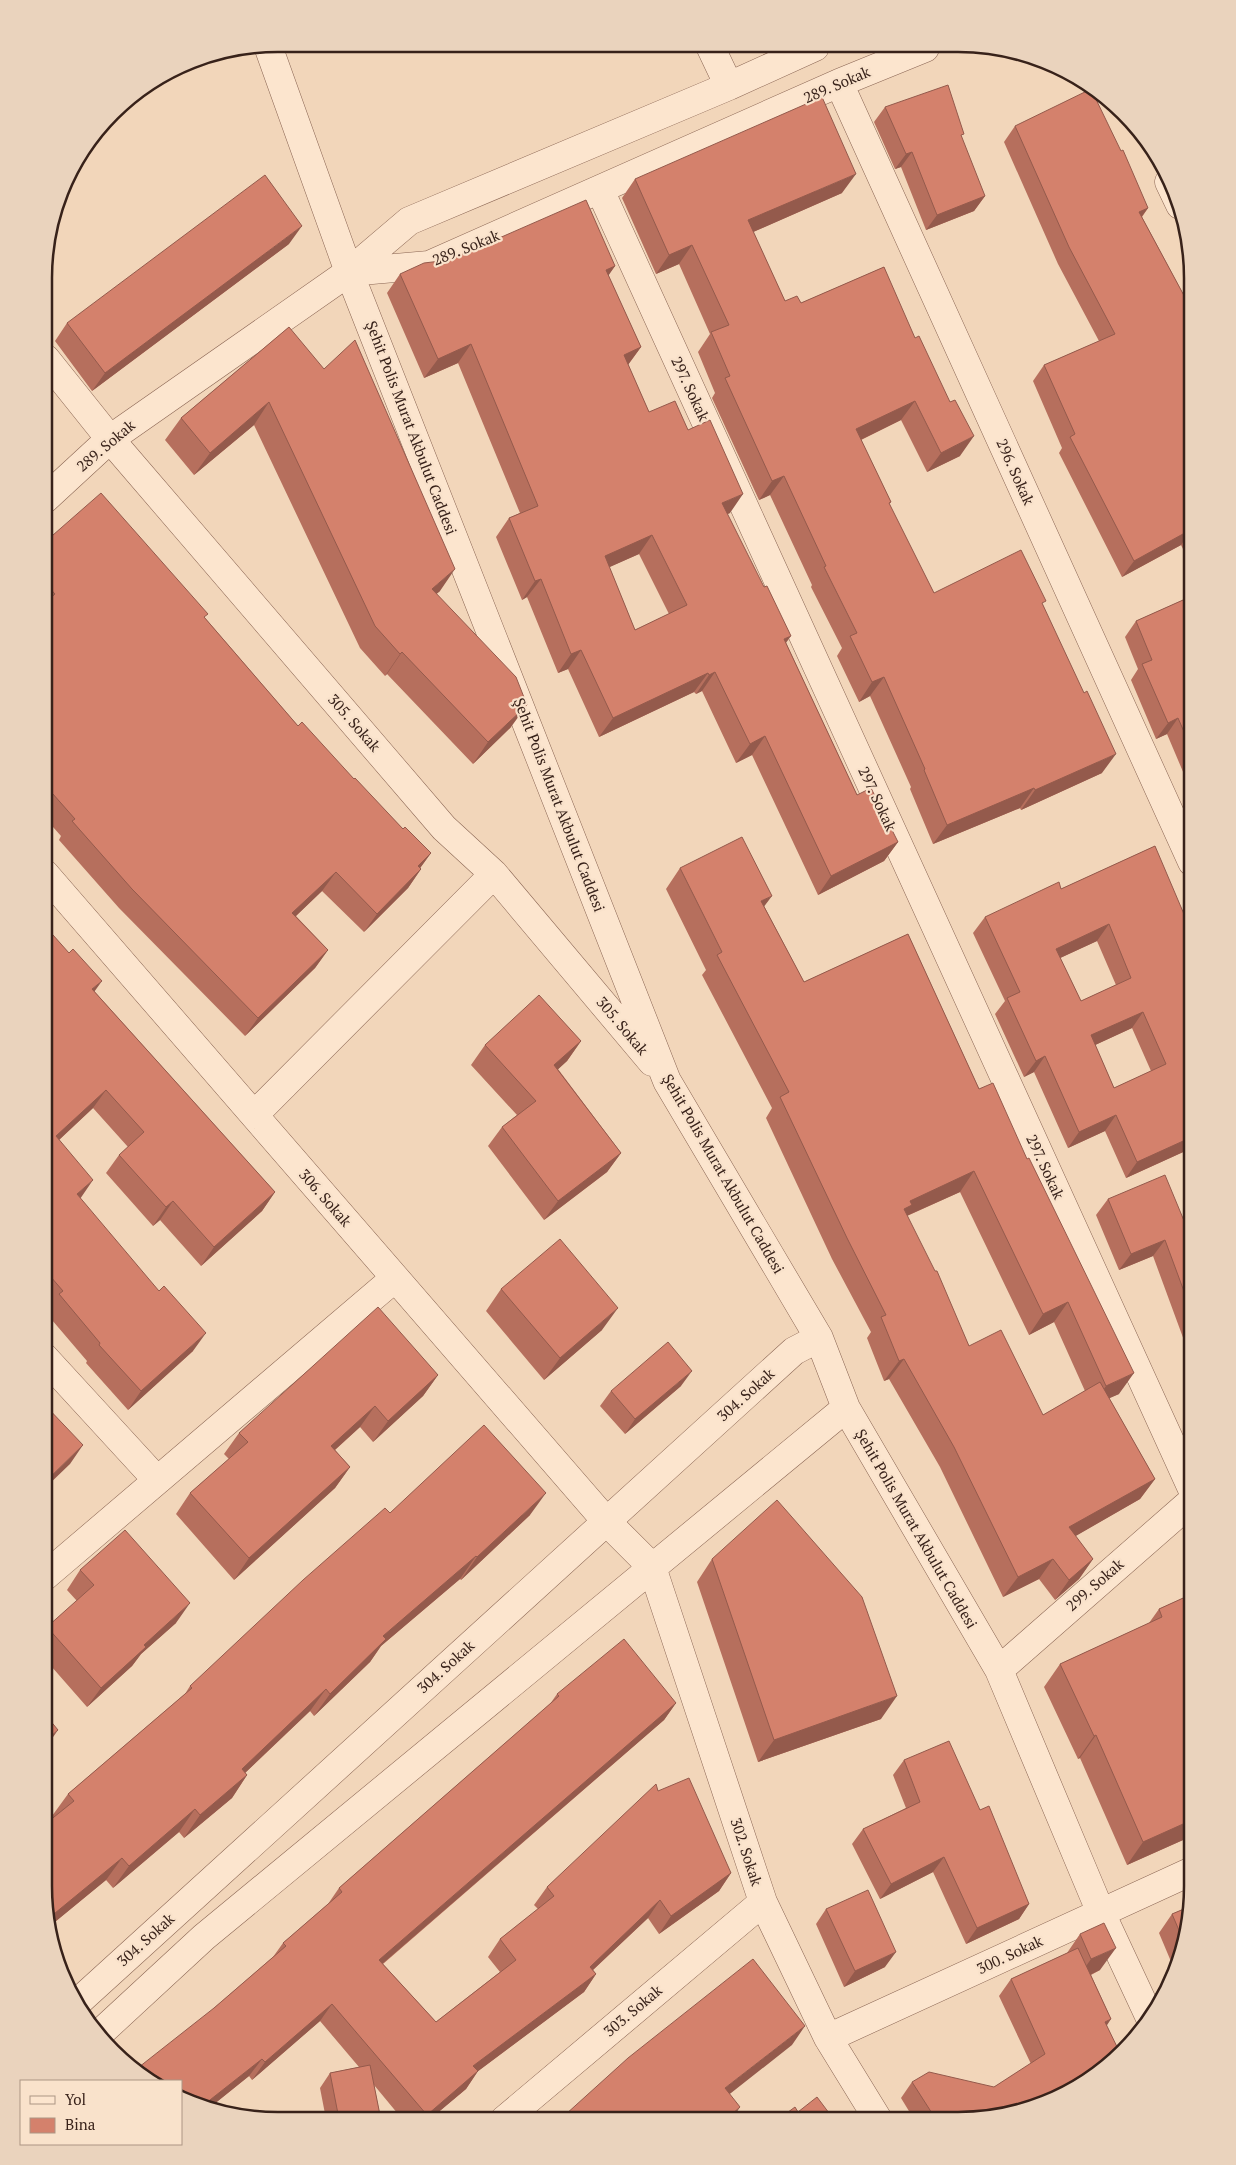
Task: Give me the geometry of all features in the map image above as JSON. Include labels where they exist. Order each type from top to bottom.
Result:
[{"type":"street","points":[[713,52],[729,86]]},
{"type":"street","points":[[349,272],[409,221],[729,86],[804,52]]},
{"type":"street","name":"289. Sokak","points":[[52,492],[110,438],[349,272],[429,264],[839,83],[915,52]]},
{"type":"street","name":"Şehit Polis Murat Akbulut Caddesi","points":[[270,53],[349,272],[668,1081],[818,1338],[846,1408],[999,1670],[1102,1913],[1146,2010]]},
{"type":"street","name":"296. Sokak","points":[[839,83],[1184,844]]},
{"type":"street","name":"297. Sokak","points":[[600,190],[1184,1471]]},
{"type":"street","name":"305. Sokak","points":[[52,366],[110,438],[444,828],[494,874],[668,1081]]},
{"type":"street","points":[[254,1115],[494,874]]},
{"type":"street","name":"306. Sokak","points":[[52,882],[606,1522],[652,1567]]},
{"type":"street","points":[[52,1570],[395,1278]]},
{"type":"street","name":"304. Sokak","points":[[82,1998],[794,1351],[818,1338]]},
{"type":"street","points":[[52,1366],[157,1480]]},
{"type":"street","points":[[104,2029],[204,1937],[846,1408]]},
{"type":"street","name":"299. Sokak","points":[[999,1670],[1184,1507]]},
{"type":"street","name":"302. Sokak","points":[[652,1567],[763,1902],[828,2038],[873,2112]]},
{"type":"street","name":"300. Sokak","points":[[828,2038],[1184,1875]]},
{"type":"street","name":"303. Sokak","points":[[514,2112],[763,1902]]},
{"type":"building","points":[[948,85],[964,134],[961,135],[985,196],[937,215],[912,152],[906,154],[885,107]]},
{"type":"building","points":[[1085,92],[1096,100],[1121,151],[1123,150],[1148,208],[1139,212],[1184,296],[1184,533],[1134,561],[1070,437],[1075,434],[1044,365],[1115,334],[1069,247],[1015,126]]},
{"type":"building","points":[[822,97],[856,174],[748,220],[785,301],[797,296],[801,303],[884,267],[915,338],[919,336],[950,402],[955,400],[974,436],[941,453],[915,401],[856,429],[891,502],[889,503],[934,593],[1021,550],[1046,601],[1042,603],[1084,693],[1087,691],[1116,754],[1035,790],[1034,788],[947,825],[925,769],[884,677],[872,682],[850,636],[857,633],[824,567],[826,566],[784,476],[772,481],[725,378],[730,376],[711,332],[729,325],[692,245],[669,255],[635,179]]},
{"type":"building","points":[[265,175],[302,226],[105,373],[67,323]]},
{"type":"building","points":[[586,200],[615,266],[606,270],[641,347],[624,355],[649,412],[675,401],[688,430],[710,420],[743,494],[722,503],[764,587],[767,586],[791,636],[784,639],[857,795],[871,788],[898,842],[831,876],[765,736],[750,744],[715,672],[709,675],[708,673],[613,718],[581,650],[571,654],[541,579],[535,581],[509,518],[538,506],[471,344],[438,359],[400,274],[424,263],[449,260]],"holes":[[[652,535],[687,605],[635,630],[605,556]]]},
{"type":"building","points":[[289,327],[324,369],[355,340],[455,569],[432,589],[516,677],[527,705],[488,742],[402,652],[400,654],[375,626],[269,402],[210,453],[181,418]]},
{"type":"building","points":[[101,493],[208,614],[204,617],[298,726],[302,722],[403,829],[405,827],[431,853],[418,866],[421,869],[377,914],[336,872],[292,913],[328,950],[258,1018],[132,889],[72,821],[75,819],[52,793],[52,597],[55,594],[52,591],[52,536]]},
{"type":"building","points":[[1184,600],[1184,732],[1178,718],[1168,723],[1142,664],[1152,660],[1136,621]]},
{"type":"building","points":[[742,837],[772,896],[761,901],[804,982],[908,934],[979,1089],[993,1083],[1027,1159],[1029,1158],[1134,1373],[1106,1386],[1068,1302],[1043,1314],[974,1171],[910,1201],[912,1205],[904,1209],[935,1271],[937,1271],[969,1346],[1001,1330],[1043,1415],[1100,1382],[1155,1479],[1069,1527],[1093,1559],[1069,1580],[1053,1559],[1018,1577],[954,1447],[904,1359],[899,1361],[881,1317],[886,1315],[780,1097],[789,1092],[717,955],[722,952],[680,868]]},
{"type":"building","points":[[1155,846],[1184,914],[1184,1141],[1137,1162],[1116,1115],[1079,1132],[1045,1056],[1036,1061],[1007,998],[1020,992],[985,917],[1059,882],[1061,889]],"holes":[[[1109,924],[1131,978],[1081,1001],[1056,949]],[[1143,1012],[1166,1064],[1114,1088],[1091,1035]]]},
{"type":"building","points":[[52,934],[69,953],[73,949],[102,981],[92,989],[275,1192],[214,1247],[173,1201],[166,1207],[119,1155],[144,1132],[106,1090],[56,1136],[93,1180],[77,1194],[159,1291],[164,1286],[206,1333],[141,1391],[99,1345],[100,1343],[59,1294],[63,1291],[52,1278]]},
{"type":"building","points":[[539,995],[581,1041],[554,1065],[621,1153],[558,1201],[502,1127],[536,1101],[485,1045]]},
{"type":"building","points":[[1165,1175],[1184,1221],[1184,1291],[1165,1240],[1131,1254],[1108,1199]]},
{"type":"building","points":[[560,1239],[618,1308],[560,1358],[501,1289]]},
{"type":"building","points":[[378,1307],[438,1375],[388,1421],[375,1406],[331,1446],[350,1467],[249,1558],[190,1493],[248,1442],[239,1433]]},
{"type":"building","points":[[668,1342],[692,1371],[635,1419],[611,1391]]},
{"type":"building","points":[[52,1412],[83,1445],[52,1475]]},
{"type":"building","points":[[484,1425],[546,1493],[477,1557],[383,1636],[386,1639],[330,1694],[326,1689],[242,1769],[247,1775],[200,1815],[195,1809],[129,1866],[122,1858],[54,1914],[52,1819],[74,1801],[68,1794],[192,1688],[190,1686],[303,1580],[385,1508],[390,1513]]},
{"type":"building","points":[[777,1500],[862,1597],[897,1696],[774,1740],[712,1559]]},
{"type":"building","points":[[125,1530],[190,1603],[101,1688],[52,1633],[52,1623],[94,1585],[80,1570]]},
{"type":"building","points":[[1184,1598],[1184,1824],[1143,1842],[1096,1735],[1094,1736],[1060,1664],[1162,1617],[1159,1609]]},
{"type":"building","points":[[624,1639],[676,1703],[379,1960],[436,2022],[516,1960],[500,1939],[554,1896],[547,1887],[656,1784],[658,1791],[689,1778],[731,1873],[671,1916],[660,1900],[590,1967],[596,1974],[473,2066],[478,2071],[430,2112],[424,2112],[332,2004],[265,2062],[262,2059],[209,2101],[182,2090],[182,2080],[163,2080],[141,2066],[214,2008],[286,1946],[283,1943],[342,1892],[339,1888],[559,1696],[557,1694]]},
{"type":"building","points":[[52,1723],[58,1730],[52,1735]]},
{"type":"building","points":[[949,1741],[980,1810],[989,1806],[1029,1904],[977,1928],[944,1857],[891,1884],[863,1829],[920,1802],[904,1760]]},
{"type":"building","points":[[868,1890],[896,1952],[855,1971],[826,1909]]},
{"type":"building","points":[[1182,1910],[1179,1930],[1172,1914]]},
{"type":"building","points":[[1104,1923],[1116,1948],[1091,1959],[1080,1934]]},
{"type":"building","points":[[1078,1948],[1111,2019],[1105,2022],[1117,2046],[1095,2066],[1070,2082],[1044,2095],[1016,2105],[987,2111],[931,2112],[912,2082],[929,2072],[994,2087],[1045,2054],[1011,1979]]},
{"type":"building","points":[[753,1959],[805,2026],[725,2088],[740,2107],[734,2112],[568,2112],[628,2058]]},
{"type":"building","points":[[370,2065],[379,2112],[338,2112],[330,2073]]},
{"type":"building","points":[[817,2097],[828,2112],[798,2112]]},
{"type":"building","points":[[795,2107],[798,2112],[788,2112]]}]
